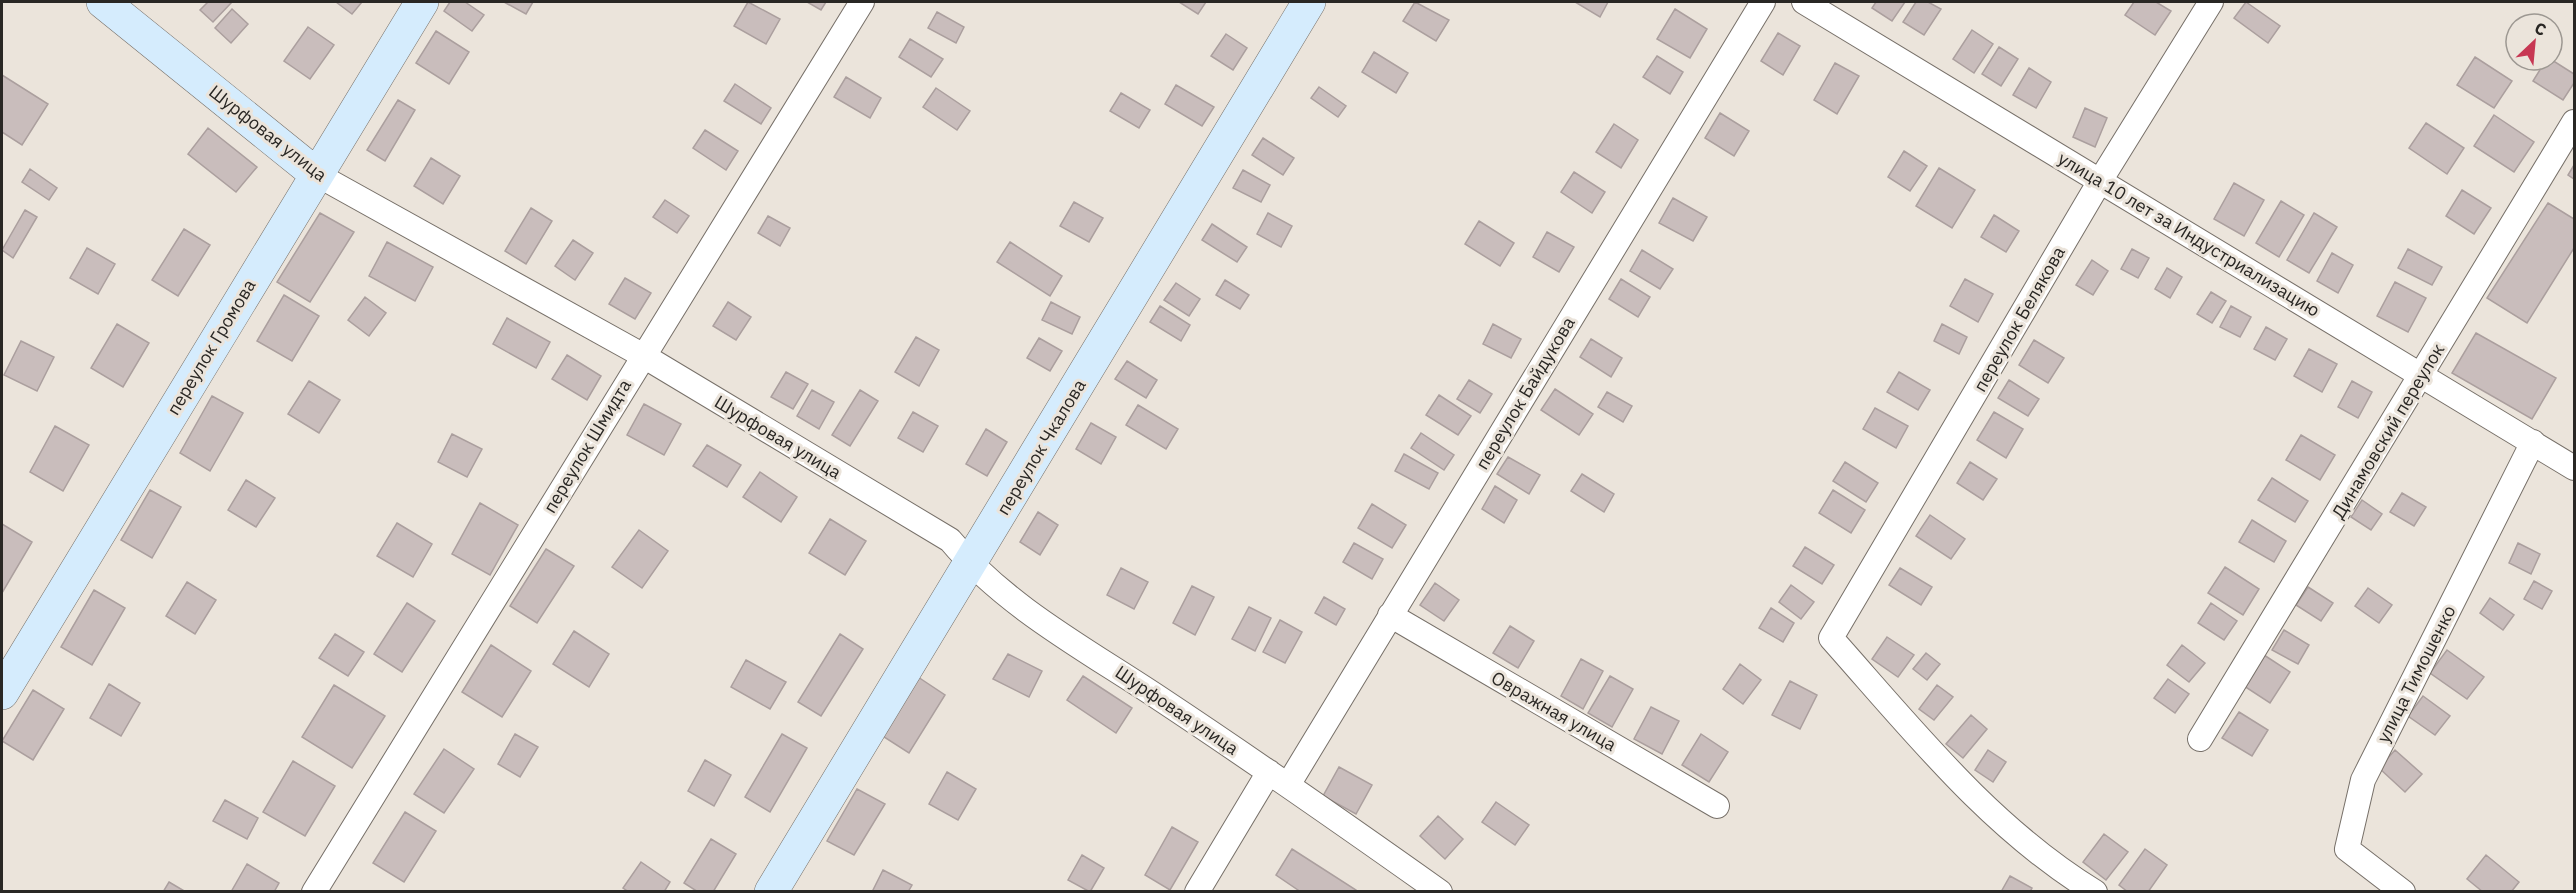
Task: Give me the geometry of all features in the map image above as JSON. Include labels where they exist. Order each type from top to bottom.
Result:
[{"type":"street","name":"Шурфовая улица","points":[[104,2],[316,174],[642,355],[950,540],[970,564],[1017,603],[1278,778],[1440,891]]},
{"type":"street","name":"переулок Громова","points":[[2,693],[422,2]]},
{"type":"street","name":"переулок Шмидта","points":[[314,891],[642,355],[862,2]]},
{"type":"street","name":"переулок Чкалова","points":[[771,891],[1310,2]]},
{"type":"street","name":"переулок Байдукова","points":[[1197,891],[1390,615],[1763,2]]},
{"type":"street","name":"улица 10 лет за Индустриализацию","points":[[1804,2],[2574,468]]},
{"type":"street","name":"переулок Белякова","points":[[2095,891],[2062,872],[1958,780],[1832,638],[2100,181],[2211,2]]},
{"type":"street","name":"Динамовский переулок","points":[[2200,739],[2574,122]]},
{"type":"street","name":"улица Тимошенко","points":[[2403,891],[2347,849],[2363,780],[2533,442]]},
{"type":"street","name":"Овражная улица","points":[[1390,615],[1717,806]]},
{"type":"building","points":[[208,2],[232,2],[213,22],[200,10]]},
{"type":"building","points":[[336,2],[362,2],[352,14]]},
{"type":"building","points":[[450,2],[465,2],[484,15],[472,31],[444,11]]},
{"type":"building","points":[[504,2],[533,2],[526,14]]},
{"type":"building","points":[[748,2],[780,19],[766,44],[734,26]]},
{"type":"building","points":[[807,2],[826,2],[821,10]]},
{"type":"building","points":[[1179,2],[1206,2],[1198,14]]},
{"type":"building","points":[[1415,2],[1449,20],[1436,41],[1403,21]]},
{"type":"building","points":[[1575,2],[1608,2],[1600,17]]},
{"type":"building","points":[[1876,2],[1905,2],[1892,21],[1872,8]]},
{"type":"building","points":[[1916,2],[1928,2],[1941,9],[1924,35],[1903,22]]},
{"type":"building","points":[[2134,2],[2156,2],[2171,11],[2155,35],[2125,15]]},
{"type":"building","points":[[2246,2],[2280,26],[2268,43],[2234,18]]},
{"type":"building","points":[[232,9],[248,24],[231,43],[215,28]]},
{"type":"building","points":[[1675,9],[1707,29],[1690,58],[1657,39]]},
{"type":"building","points":[[937,12],[964,27],[956,43],[928,28]]},
{"type":"building","points":[[308,27],[334,45],[310,79],[284,61]]},
{"type":"building","points":[[1972,30],[1993,44],[1974,73],[1953,59]]},
{"type":"building","points":[[436,31],[469,52],[449,84],[416,63]]},
{"type":"building","points":[[1778,33],[1800,46],[1783,75],[1761,61]]},
{"type":"building","points":[[1226,34],[1247,48],[1233,70],[1211,56]]},
{"type":"building","points":[[910,39],[943,59],[931,77],[899,57]]},
{"type":"building","points":[[1999,47],[2018,59],[2001,86],[1982,74]]},
{"type":"building","points":[[1374,52],[1408,73],[1396,93],[1362,72]]},
{"type":"building","points":[[1657,56],[1683,72],[1670,94],[1643,77]]},
{"type":"building","points":[[2475,57],[2512,81],[2494,108],[2457,85]]},
{"type":"building","points":[[1835,63],[1859,76],[1837,114],[1814,100]]},
{"type":"building","points":[[2029,68],[2051,82],[2036,108],[2013,95]]},
{"type":"building","points":[[2564,68],[2574,74],[2574,83],[2563,100],[2533,81],[2539,72],[2564,72]]},
{"type":"building","points":[[2,75],[48,104],[22,145],[2,132]]},
{"type":"building","points":[[846,77],[881,98],[870,118],[834,97]]},
{"type":"building","points":[[735,84],[771,108],[761,124],[724,101]]},
{"type":"building","points":[[1176,85],[1214,107],[1202,126],[1165,104]]},
{"type":"building","points":[[1319,87],[1346,106],[1338,117],[1311,98]]},
{"type":"building","points":[[936,88],[970,111],[957,130],[923,107]]},
{"type":"building","points":[[1121,93],[1150,110],[1139,128],[1110,111]]},
{"type":"building","points":[[398,100],[415,110],[385,161],[367,150]]},
{"type":"building","points":[[2085,108],[2107,118],[2095,147],[2073,137]]},
{"type":"building","points":[[1720,113],[1749,131],[1734,156],[1705,138]]},
{"type":"building","points":[[2494,115],[2534,142],[2514,172],[2474,146]]},
{"type":"building","points":[[2426,123],[2464,148],[2447,174],[2409,148]]},
{"type":"building","points":[[1614,124],[1638,140],[1621,168],[1596,152]]},
{"type":"building","points":[[208,128],[257,167],[236,192],[188,154]]},
{"type":"building","points":[[705,130],[738,151],[726,170],[693,148]]},
{"type":"building","points":[[1263,138],[1294,158],[1283,175],[1252,155]]},
{"type":"building","points":[[1904,151],[1927,166],[1910,191],[1888,177]]},
{"type":"building","points":[[431,158],[460,176],[443,204],[414,186]]},
{"type":"building","points":[[2574,165],[2574,179],[2568,175]]},
{"type":"building","points":[[1939,168],[1975,190],[1952,228],[1916,206]]},
{"type":"building","points":[[30,169],[57,188],[49,200],[22,182]]},
{"type":"building","points":[[1243,170],[1270,185],[1261,202],[1233,188]]},
{"type":"building","points":[[1574,172],[1605,192],[1592,213],[1561,192]]},
{"type":"building","points":[[2234,183],[2264,200],[2244,236],[2214,219]]},
{"type":"building","points":[[2462,190],[2491,208],[2474,234],[2446,216]]},
{"type":"building","points":[[1673,198],[1707,217],[1693,241],[1659,223]]},
{"type":"building","points":[[665,200],[689,216],[677,233],[653,217]]},
{"type":"building","points":[[2281,201],[2304,215],[2279,257],[2256,243]]},
{"type":"building","points":[[1074,202],[1103,218],[1089,242],[1060,226]]},
{"type":"building","points":[[2548,203],[2574,219],[2574,248],[2527,323],[2487,298]]},
{"type":"building","points":[[531,208],[552,221],[526,264],[505,251]]},
{"type":"building","points":[[25,210],[37,217],[13,258],[2,250]]},
{"type":"building","points":[[320,213],[354,232],[310,302],[277,282]]},
{"type":"building","points":[[1268,213],[1292,226],[1281,247],[1257,234]]},
{"type":"building","points":[[2314,213],[2337,227],[2309,273],[2287,260]]},
{"type":"building","points":[[1994,215],[2019,231],[2006,252],[1981,237]]},
{"type":"building","points":[[768,216],[790,228],[780,246],[758,233]]},
{"type":"building","points":[[1479,221],[1514,243],[1500,266],[1465,244]]},
{"type":"building","points":[[1212,224],[1247,247],[1237,262],[1202,240]]},
{"type":"building","points":[[184,229],[210,245],[178,296],[152,280]]},
{"type":"building","points":[[1547,232],[1574,247],[1559,272],[1533,257]]},
{"type":"building","points":[[573,240],[593,253],[575,280],[555,266]]},
{"type":"building","points":[[387,242],[433,267],[415,301],[369,276]]},
{"type":"building","points":[[1010,242],[1062,276],[1050,296],[997,262]]},
{"type":"building","points":[[87,248],[115,264],[98,294],[70,278]]},
{"type":"building","points":[[2132,249],[2149,258],[2138,278],[2121,269]]},
{"type":"building","points":[[2408,249],[2442,267],[2432,285],[2398,268]]},
{"type":"building","points":[[1642,250],[1673,269],[1660,289],[1630,271]]},
{"type":"building","points":[[2332,253],[2353,265],[2338,293],[2317,281]]},
{"type":"building","points":[[2092,260],[2108,271],[2093,295],[2076,285]]},
{"type":"building","points":[[2167,268],[2182,277],[2170,298],[2155,289]]},
{"type":"building","points":[[625,278],[651,293],[635,319],[609,304]]},
{"type":"building","points":[[1621,279],[1650,297],[1638,317],[1609,299]]},
{"type":"building","points":[[1965,279],[1993,294],[1978,322],[1950,306]]},
{"type":"building","points":[[1225,280],[1249,295],[1240,309],[1216,295]]},
{"type":"building","points":[[2395,282],[2426,298],[2408,332],[2377,316]]},
{"type":"building","points":[[1176,283],[1200,299],[1189,316],[1164,300]]},
{"type":"building","points":[[2211,292],[2226,301],[2212,323],[2197,314]]},
{"type":"building","points":[[284,295],[319,316],[292,361],[257,341]]},
{"type":"building","points":[[365,297],[386,313],[369,336],[348,320]]},
{"type":"building","points":[[728,302],[751,317],[736,340],[713,326]]},
{"type":"building","points":[[1051,302],[1080,317],[1072,334],[1042,320]]},
{"type":"building","points":[[1160,306],[1190,325],[1181,341],[1150,322]]},
{"type":"building","points":[[2231,306],[2251,317],[2240,337],[2220,327]]},
{"type":"building","points":[[507,318],[550,342],[536,368],[493,344]]},
{"type":"building","points":[[117,324],[149,343],[123,387],[91,368]]},
{"type":"building","points":[[1493,324],[1521,339],[1511,358],[1483,344]]},
{"type":"building","points":[[1942,324],[1967,337],[1959,354],[1934,341]]},
{"type":"building","points":[[2266,327],[2287,339],[2275,360],[2254,349]]},
{"type":"building","points":[[2476,333],[2556,378],[2532,419],[2452,373]]},
{"type":"building","points":[[916,337],[939,350],[919,386],[895,372]]},
{"type":"building","points":[[1039,338],[1062,351],[1050,371],[1027,358]]},
{"type":"building","points":[[1591,339],[1622,358],[1611,377],[1580,357]]},
{"type":"building","points":[[2034,340],[2064,358],[2048,383],[2019,365]]},
{"type":"building","points":[[21,341],[54,357],[37,391],[4,375]]},
{"type":"building","points":[[2309,349],[2337,364],[2322,392],[2294,376]]},
{"type":"building","points":[[567,355],[601,376],[587,400],[552,379]]},
{"type":"building","points":[[1127,361],[1157,380],[1146,398],[1115,379]]},
{"type":"building","points":[[786,372],[808,384],[793,409],[771,397]]},
{"type":"building","points":[[1899,372],[1930,390],[1918,410],[1887,392]]},
{"type":"building","points":[[1469,380],[1492,394],[1480,413],[1457,399]]},
{"type":"building","points":[[2009,380],[2039,399],[2028,416],[1998,398]]},
{"type":"building","points":[[309,381],[340,400],[319,433],[288,414]]},
{"type":"building","points":[[2352,381],[2372,392],[2358,418],[2338,407]]},
{"type":"building","points":[[1555,389],[1593,414],[1579,435],[1541,410]]},
{"type":"building","points":[[812,390],[834,402],[819,429],[797,416]]},
{"type":"building","points":[[860,390],[878,401],[850,446],[832,435]]},
{"type":"building","points":[[1607,392],[1632,406],[1623,422],[1598,407]]},
{"type":"building","points":[[1439,395],[1471,416],[1458,435],[1426,415]]},
{"type":"building","points":[[212,396],[243,413],[210,471],[180,453]]},
{"type":"building","points":[[644,404],[681,424],[664,455],[627,435]]},
{"type":"building","points":[[1138,405],[1178,429],[1166,449],[1126,425]]},
{"type":"building","points":[[1875,408],[1908,426],[1896,448],[1863,429]]},
{"type":"building","points":[[913,412],[938,426],[923,452],[898,438]]},
{"type":"building","points":[[1994,412],[2023,429],[2006,458],[1977,440]]},
{"type":"building","points":[[1091,423],[1116,437],[1101,464],[1076,449]]},
{"type":"building","points":[[55,426],[89,445],[63,491],[30,472]]},
{"type":"building","points":[[986,429],[1007,442],[987,476],[966,464]]},
{"type":"building","points":[[1421,433],[1454,455],[1444,470],[1411,448]]},
{"type":"building","points":[[452,434],[482,449],[467,477],[438,462]]},
{"type":"building","points":[[2301,435],[2335,455],[2320,480],[2286,460]]},
{"type":"building","points":[[707,445],[741,465],[727,487],[693,466]]},
{"type":"building","points":[[1404,454],[1438,473],[1429,489],[1395,471]]},
{"type":"building","points":[[1508,457],[1540,475],[1529,494],[1497,474]]},
{"type":"building","points":[[1845,462],[1878,483],[1866,502],[1833,481]]},
{"type":"building","points":[[1970,462],[1997,479],[1983,500],[1957,483]]},
{"type":"building","points":[[760,472],[797,497],[781,522],[743,497]]},
{"type":"building","points":[[1582,474],[1614,494],[1604,512],[1571,491]]},
{"type":"building","points":[[2272,478],[2308,501],[2295,522],[2258,500]]},
{"type":"building","points":[[246,480],[275,498],[256,527],[228,510]]},
{"type":"building","points":[[1495,486],[1517,500],[1504,523],[1482,509]]},
{"type":"building","points":[[150,490],[181,507],[152,558],[121,540]]},
{"type":"building","points":[[1833,490],[1865,510],[1851,533],[1819,513]]},
{"type":"building","points":[[2402,493],[2426,507],[2414,526],[2390,512]]},
{"type":"building","points":[[2362,500],[2382,514],[2371,530],[2351,517]]},
{"type":"building","points":[[480,503],[518,525],[490,575],[452,554]]},
{"type":"building","points":[[1372,504],[1406,525],[1392,548],[1358,528]]},
{"type":"building","points":[[1038,512],[1058,525],[1040,555],[1020,542]]},
{"type":"building","points":[[1930,515],[1965,539],[1951,559],[1916,536]]},
{"type":"building","points":[[830,519],[866,541],[845,575],[809,553]]},
{"type":"building","points":[[2252,520],[2286,541],[2274,562],[2239,542]]},
{"type":"building","points":[[397,523],[432,544],[413,577],[377,556]]},
{"type":"building","points":[[2,524],[32,542],[2,593]]},
{"type":"building","points":[[639,530],[668,551],[642,588],[612,567]]},
{"type":"building","points":[[1354,543],[1383,559],[1372,579],[1343,562]]},
{"type":"building","points":[[2518,543],[2540,554],[2531,574],[2509,563]]},
{"type":"building","points":[[1805,547],[1834,565],[1822,584],[1793,566]]},
{"type":"building","points":[[546,549],[574,566],[537,623],[510,606]]},
{"type":"building","points":[[2225,567],[2259,589],[2243,615],[2208,593]]},
{"type":"building","points":[[1121,568],[1148,582],[1134,609],[1107,595]]},
{"type":"building","points":[[1900,568],[1932,587],[1921,605],[1889,585]]},
{"type":"building","points":[[2534,581],[2552,591],[2542,609],[2524,599]]},
{"type":"building","points":[[187,582],[216,600],[195,634],[166,616]]},
{"type":"building","points":[[1435,583],[1459,600],[1444,621],[1420,605]]},
{"type":"building","points":[[1791,585],[1814,602],[1801,619],[1779,602]]},
{"type":"building","points":[[1192,586],[1214,597],[1195,635],[1173,623]]},
{"type":"building","points":[[2308,587],[2333,603],[2321,621],[2296,605]]},
{"type":"building","points":[[2368,588],[2392,605],[2379,623],[2355,606]]},
{"type":"building","points":[[94,590],[125,608],[92,665],[61,647]]},
{"type":"building","points":[[1324,597],[1345,609],[1336,625],[1315,613]]},
{"type":"building","points":[[2490,598],[2514,615],[2503,630],[2480,613]]},
{"type":"building","points":[[407,603],[435,621],[402,672],[374,654]]},
{"type":"building","points":[[2211,603],[2237,621],[2224,640],[2198,623]]},
{"type":"building","points":[[1249,607],[1271,618],[1255,651],[1232,639]]},
{"type":"building","points":[[1771,608],[1794,623],[1783,642],[1759,628]]},
{"type":"building","points":[[1280,620],[1302,632],[1285,663],[1263,652]]},
{"type":"building","points":[[1510,626],[1534,641],[1518,668],[1493,653]]},
{"type":"building","points":[[2284,630],[2309,645],[2298,664],[2272,650]]},
{"type":"building","points":[[574,631],[609,654],[589,687],[553,664]]},
{"type":"building","points":[[335,634],[364,652],[348,676],[319,658]]},
{"type":"building","points":[[840,634],[863,649],[821,716],[798,702]]},
{"type":"building","points":[[1887,637],[1914,655],[1898,677],[1872,659]]},
{"type":"building","points":[[491,645],[531,671],[502,717],[462,692]]},
{"type":"building","points":[[2182,645],[2205,663],[2189,682],[2167,665]]},
{"type":"building","points":[[2447,650],[2484,677],[2467,699],[2430,673]]},
{"type":"building","points":[[1926,653],[1940,664],[1927,680],[1913,669]]},
{"type":"building","points":[[1008,654],[1042,671],[1029,697],[993,679]]},
{"type":"building","points":[[2264,655],[2290,672],[2270,703],[2244,686]]},
{"type":"building","points":[[1581,659],[1603,671],[1583,709],[1561,696]]},
{"type":"building","points":[[746,660],[786,682],[770,709],[731,687]]},
{"type":"building","points":[[1740,664],[1761,680],[1743,704],[1723,689]]},
{"type":"building","points":[[1083,676],[1132,708],[1116,733],[1067,700]]},
{"type":"building","points":[[1610,676],[1633,689],[1612,727],[1588,713]]},
{"type":"building","points":[[918,677],[945,695],[909,753],[881,735]]},
{"type":"building","points":[[2168,679],[2189,694],[2175,713],[2154,698]]},
{"type":"building","points":[[1790,681],[1817,695],[1800,729],[1772,715]]},
{"type":"building","points":[[109,684],[140,703],[121,736],[90,718]]},
{"type":"building","points":[[334,685],[385,716],[352,768],[302,737]]},
{"type":"building","points":[[1937,685],[1953,697],[1934,720],[1919,709]]},
{"type":"building","points":[[33,690],[64,709],[33,760],[2,741]]},
{"type":"building","points":[[2423,696],[2450,716],[2435,735],[2408,716]]},
{"type":"building","points":[[1651,707],[1679,721],[1662,754],[1634,739]]},
{"type":"building","points":[[2239,712],[2268,730],[2252,756],[2222,738]]},
{"type":"building","points":[[1971,715],[1987,729],[1963,758],[1946,744]]},
{"type":"building","points":[[515,734],[538,747],[520,777],[498,764]]},
{"type":"building","points":[[782,734],[807,748],[770,812],[745,797]]},
{"type":"building","points":[[1701,734],[1728,752],[1709,782],[1682,765]]},
{"type":"building","points":[[444,749],[474,769],[444,813],[414,794]]},
{"type":"building","points":[[1988,750],[2006,762],[1993,782],[1975,770]]},
{"type":"building","points":[[2395,750],[2422,774],[2405,792],[2379,768]]},
{"type":"building","points":[[705,760],[731,775],[714,806],[688,791]]},
{"type":"building","points":[[293,761],[335,786],[305,836],[263,812]]},
{"type":"building","points":[[1339,767],[1372,785],[1356,814],[1323,796]]},
{"type":"building","points":[[947,772],[976,789],[958,820],[929,804]]},
{"type":"building","points":[[857,789],[885,804],[854,855],[827,841]]},
{"type":"building","points":[[225,800],[258,818],[247,839],[213,821]]},
{"type":"building","points":[[1496,802],[1529,825],[1515,845],[1482,822]]},
{"type":"building","points":[[405,812],[436,831],[404,882],[373,863]]},
{"type":"building","points":[[1438,816],[1463,839],[1445,859],[1420,836]]},
{"type":"building","points":[[1172,827],[1198,842],[1170,890],[1145,875]]},
{"type":"building","points":[[2104,834],[2128,852],[2106,880],[2083,862]]},
{"type":"building","points":[[711,839],[736,854],[713,892],[698,892],[684,883]]},
{"type":"building","points":[[1292,849],[1356,890],[1355,892],[1301,892],[1276,875]]},
{"type":"building","points":[[2145,849],[2167,865],[2148,892],[2128,892],[2119,885]]},
{"type":"building","points":[[1082,855],[1104,868],[1090,892],[1068,880]]},
{"type":"building","points":[[2486,855],[2519,882],[2511,892],[2483,892],[2467,879]]},
{"type":"building","points":[[641,862],[670,882],[664,892],[629,892],[623,888]]},
{"type":"building","points":[[247,864],[279,883],[274,892],[231,892]]},
{"type":"building","points":[[883,870],[912,885],[908,892],[872,892]]},
{"type":"building","points":[[2010,876],[2032,888],[2030,892],[2001,892]]},
{"type":"building","points":[[169,882],[186,892],[163,892]]}]
